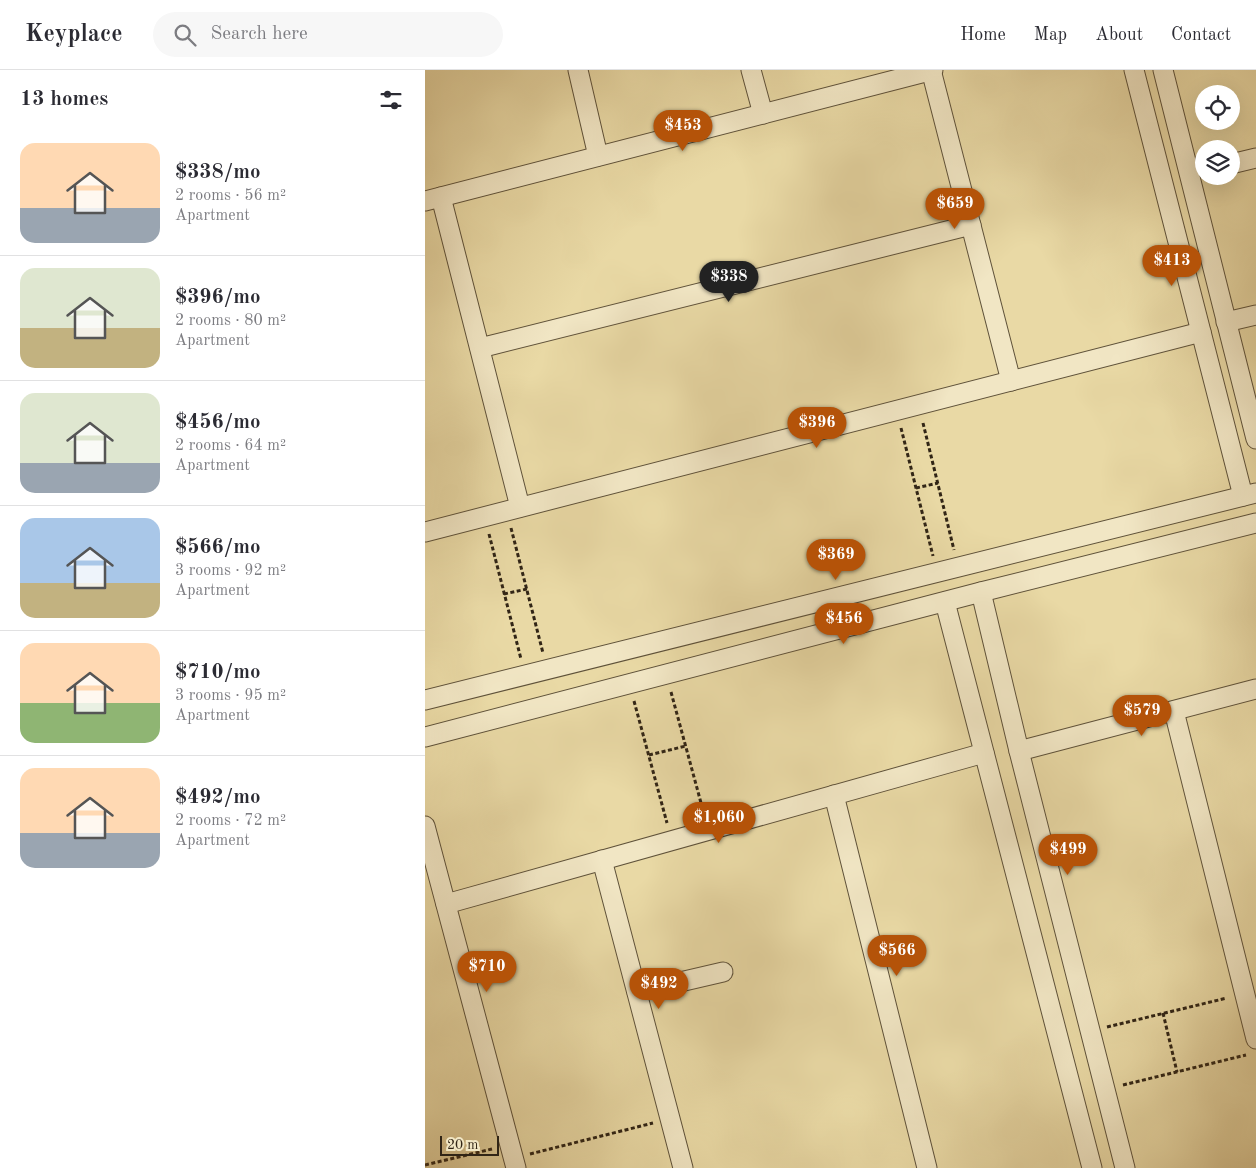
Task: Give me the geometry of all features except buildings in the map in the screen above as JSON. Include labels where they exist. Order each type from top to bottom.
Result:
[{"type":"street","points":[[578,70],[598,156]]},
{"type":"street","points":[[751,70],[763,114]]},
{"type":"street","points":[[514,509],[480,348],[433,199],[763,114],[893,75],[932,70],[1011,380]]},
{"type":"street","points":[[425,700],[1249,495],[1201,332],[1134,70]]},
{"type":"street","points":[[1163,70],[1195,167]]},
{"type":"street","points":[[1240,162],[1256,158]]},
{"type":"street","points":[[1199,185],[1227,322],[1256,439]]},
{"type":"street","points":[[480,348],[971,225]]},
{"type":"street","points":[[1227,322],[1256,315]]},
{"type":"street","points":[[425,532],[1201,332]]},
{"type":"street","points":[[425,737],[981,592],[1256,523]]},
{"type":"street","points":[[981,592],[1019,751],[1125,1168]]},
{"type":"street","points":[[945,602],[1092,1168]]},
{"type":"street","points":[[1019,751],[1256,689]]},
{"type":"street","points":[[1174,711],[1245,994],[1252,1047]]},
{"type":"street","points":[[446,904],[984,753]]},
{"type":"street","points":[[834,795],[927,1168]]},
{"type":"street","points":[[425,826],[513,1157]]},
{"type":"street","points":[[602,860],[683,1168]]},
{"type":"street","points":[[637,992],[723,972]]},
{"type":"path","points":[[918,405],[959,568]]},
{"type":"path","points":[[897,410],[937,573]]},
{"type":"path","points":[[916,488],[938,483]]},
{"type":"path","points":[[514,509],[527,589],[547,670]]},
{"type":"path","points":[[484,516],[525,675]]},
{"type":"path","points":[[505,594],[527,589]]},
{"type":"path","points":[[666,674],[708,830]]},
{"type":"path","points":[[629,684],[671,840]]},
{"type":"path","points":[[649,755],[686,746]]},
{"type":"path","points":[[1090,1031],[1245,994]]},
{"type":"path","points":[[1163,1013],[1177,1072]]},
{"type":"path","points":[[1105,1089],[1177,1072],[1252,1047]]},
{"type":"path","points":[[427,1166],[513,1157],[670,1118]]}]
